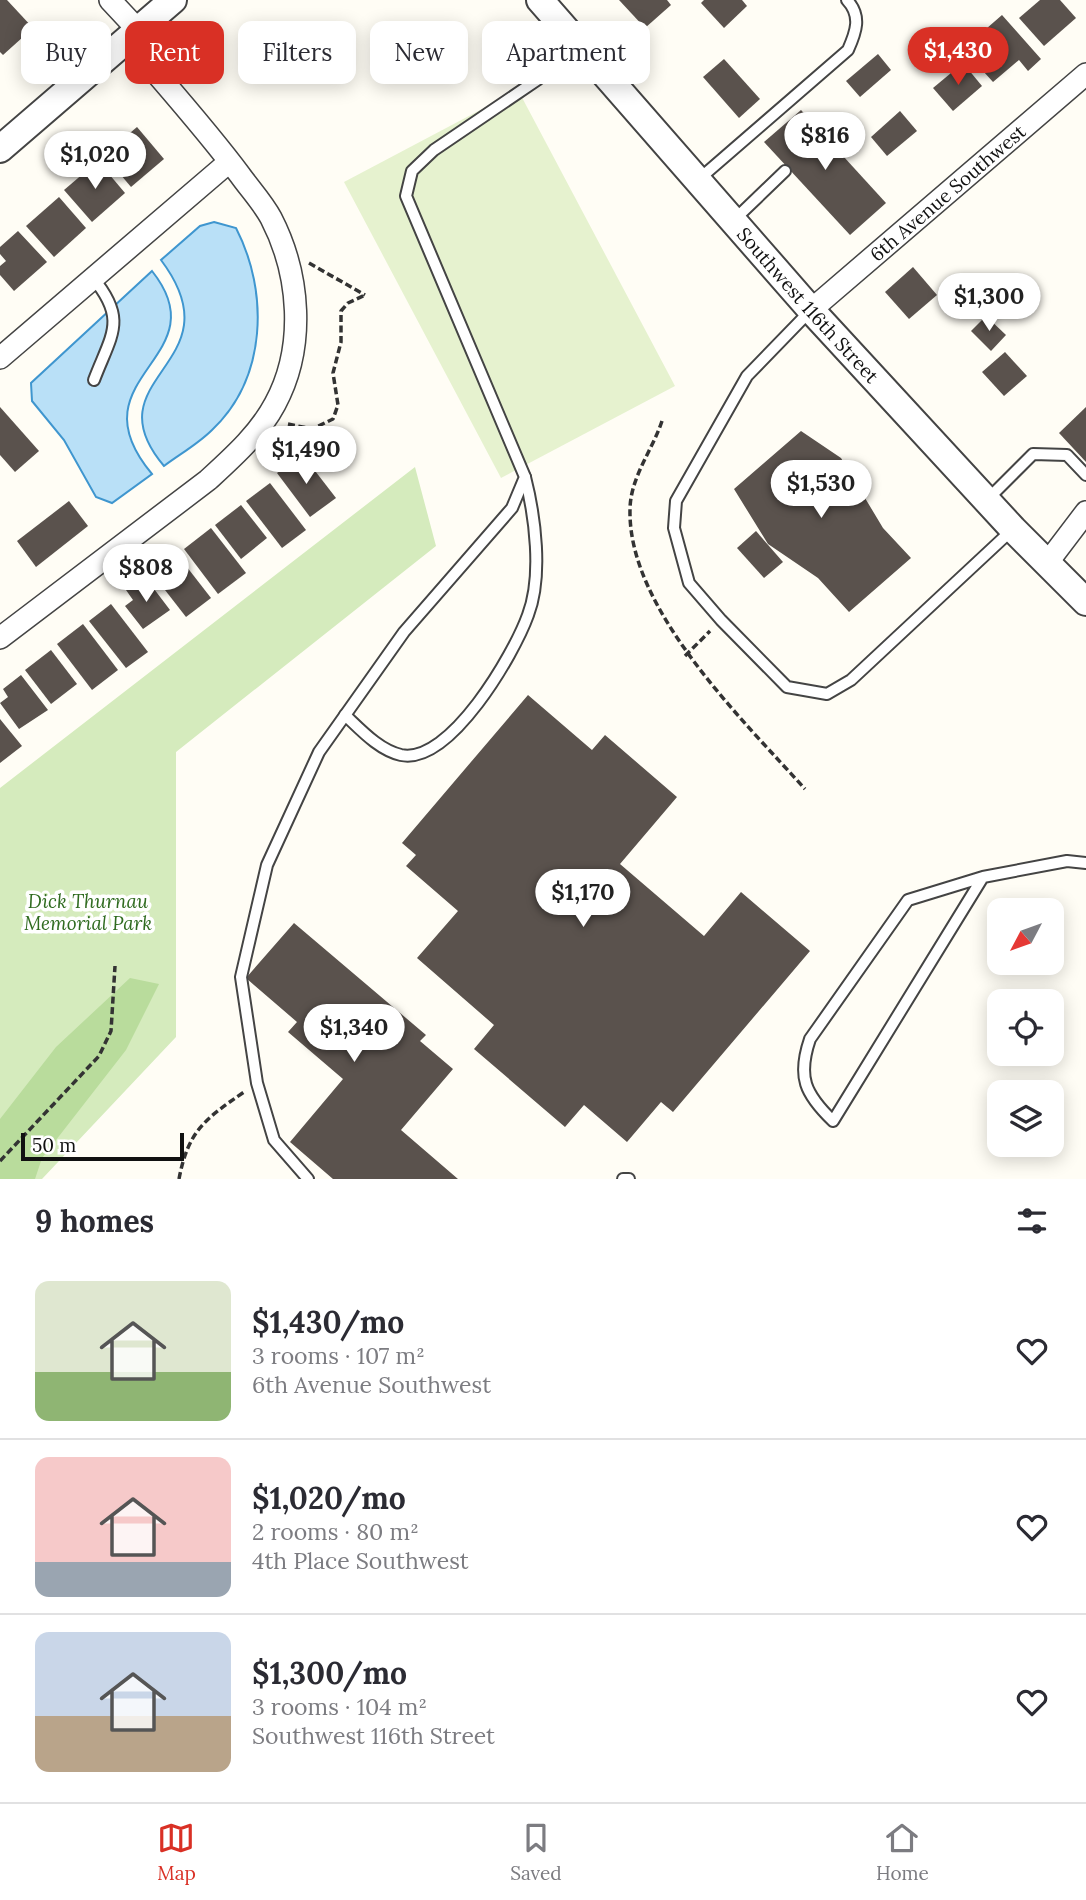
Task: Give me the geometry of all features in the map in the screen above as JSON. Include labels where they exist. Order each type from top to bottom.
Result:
[{"type":"street","points":[[110,0],[125,23]]},
{"type":"street","points":[[149,21],[173,0]]},
{"type":"street","name":"Southwest 116th Street","points":[[540,0],[558,21]]},
{"type":"street","points":[[0,149],[125,42]]},
{"type":"street","name":"6th Avenue Southwest","points":[[811,310],[1086,74]]},
{"type":"street","points":[[0,638],[208,480],[243,446],[272,407],[290,361],[296,326],[295,290],[285,250],[271,217],[170,84]]},
{"type":"street","name":"Southwest 116th Street","points":[[613,84],[811,310],[1013,529],[1086,602]]},
{"type":"street","points":[[0,358],[229,162]]},
{"type":"street","points":[[1048,562],[1086,512]]},
{"type":"lane","points":[[698,180],[848,50],[857,20],[855,8],[847,0]]},
{"type":"lane","points":[[345,715],[389,750],[404,755],[429,751],[452,733],[495,679],[529,614],[536,563],[532,505],[525,477],[406,196],[412,171],[434,150],[531,84]]},
{"type":"lane","points":[[733,221],[785,171]]},
{"type":"lane","points":[[93,278],[108,296],[116,315],[94,380]]},
{"type":"lane","points":[[811,310],[747,376],[676,502],[674,528],[689,583],[721,620],[787,687],[827,694],[851,680],[1013,529]]},
{"type":"lane","points":[[986,500],[1033,454],[1067,455],[1086,475]]},
{"type":"lane","points":[[308,1179],[274,1140],[257,1083],[241,977],[267,865],[319,752],[404,632],[512,508],[525,477]]},
{"type":"lane","points":[[983,877],[833,1121],[810,1098],[802,1063],[810,1039],[908,900],[983,877],[1067,861],[1086,863]]},
{"type":"lane","points":[[623,1179],[629,1179]]},
{"type":"path","points":[[272,407],[291,426],[312,429],[333,419],[338,405],[333,373],[341,342],[341,312],[348,303],[365,295],[285,250]]},
{"type":"path","points":[[662,421],[633,485],[630,510],[641,574],[687,654],[805,789]]},
{"type":"path","points":[[687,654],[721,620]]},
{"type":"path","points":[[0,1161],[99,1056],[111,1031],[115,966]]},
{"type":"path","points":[[179,1179],[185,1147],[213,1114],[257,1083]]},
{"type":"green space","points":[[518,90],[675,386],[501,478],[344,182]]},
{"type":"green space","name":"Dick Thurnau Memorial Park","points":[[415,467],[436,546],[176,752],[176,1037],[42,1179],[0,1179],[0,788]]},
{"type":"green space","points":[[130,978],[159,984],[126,1050],[42,1158],[35,1179],[0,1179],[0,1119],[56,1047]]},
{"type":"water","points":[[214,222],[236,228],[247,253],[257,306],[257,334],[252,360],[244,386],[230,409],[207,435],[164,466],[145,436],[143,411],[150,389],[177,348],[184,324],[181,295],[161,260],[200,226]]},
{"type":"water","points":[[152,271],[169,301],[170,326],[161,348],[134,390],[127,413],[131,441],[152,474],[112,503],[96,497],[64,440],[32,401],[31,383]]},
{"type":"building","points":[[0,0],[7,0],[26,21],[21,21],[21,39],[3,55],[0,52]]},
{"type":"building","points":[[619,0],[667,0],[671,5],[650,24],[650,21],[638,21]]},
{"type":"building","points":[[704,0],[742,0],[747,6],[724,28],[701,3]]},
{"type":"building","points":[[1040,0],[1060,0],[1076,18],[1044,46],[1019,18]]},
{"type":"building","points":[[1002,15],[1041,59],[1028,71],[1019,60],[993,82],[963,49]]},
{"type":"building","points":[[878,54],[891,70],[860,97],[846,81]]},
{"type":"building","points":[[724,59],[760,99],[739,118],[703,77]]},
{"type":"building","points":[[963,63],[982,86],[953,111],[933,88]]},
{"type":"building","points":[[801,110],[886,203],[850,235],[764,142]]},
{"type":"building","points":[[900,111],[917,131],[887,156],[871,137]]},
{"type":"building","points":[[137,127],[164,159],[131,187],[104,155]]},
{"type":"building","points":[[98,161],[125,193],[92,222],[64,190]]},
{"type":"building","points":[[59,197],[86,228],[54,257],[26,226]]},
{"type":"building","points":[[18,231],[47,262],[14,291],[0,275],[0,266],[6,261],[0,254],[0,247]]},
{"type":"building","points":[[913,267],[937,295],[909,319],[885,292]]},
{"type":"building","points":[[986,316],[1006,335],[991,351],[971,331]]},
{"type":"building","points":[[1005,352],[1027,376],[1004,396],[982,372]]},
{"type":"building","points":[[0,407],[39,451],[15,472],[0,455]]},
{"type":"building","points":[[1086,407],[1086,462],[1059,433]]},
{"type":"building","points":[[801,431],[841,458],[883,528],[911,558],[849,612],[818,578],[768,544],[734,489]]},
{"type":"building","points":[[302,454],[336,498],[310,517],[277,473]]},
{"type":"building","points":[[270,483],[306,530],[282,548],[246,501]]},
{"type":"building","points":[[69,501],[88,526],[36,567],[17,541]]},
{"type":"building","points":[[241,505],[267,538],[241,559],[215,525]]},
{"type":"building","points":[[211,528],[246,573],[218,594],[184,549]]},
{"type":"building","points":[[756,531],[783,562],[764,578],[737,548]]},
{"type":"building","points":[[176,553],[211,598],[186,617],[151,572]]},
{"type":"building","points":[[148,581],[170,610],[143,629],[125,606],[133,600],[126,590],[135,582],[139,587]]},
{"type":"building","points":[[111,604],[148,652],[126,668],[89,621]]},
{"type":"building","points":[[83,624],[118,670],[92,690],[57,644]]},
{"type":"building","points":[[51,650],[77,684],[51,704],[25,670]]},
{"type":"building","points":[[21,675],[48,710],[19,729],[0,703],[8,697],[3,689]]},
{"type":"building","points":[[528,695],[592,750],[605,735],[677,797],[620,864],[704,936],[741,892],[810,951],[673,1112],[661,1102],[627,1142],[584,1105],[565,1127],[474,1049],[494,1025],[417,958],[458,911],[406,866],[416,855],[402,843]]},
{"type":"building","points":[[0,719],[22,746],[0,763]]},
{"type":"building","points":[[294,923],[426,1035],[420,1041],[453,1069],[401,1130],[458,1179],[333,1179],[290,1142],[343,1079],[288,1032],[297,1022],[246,978]]}]
